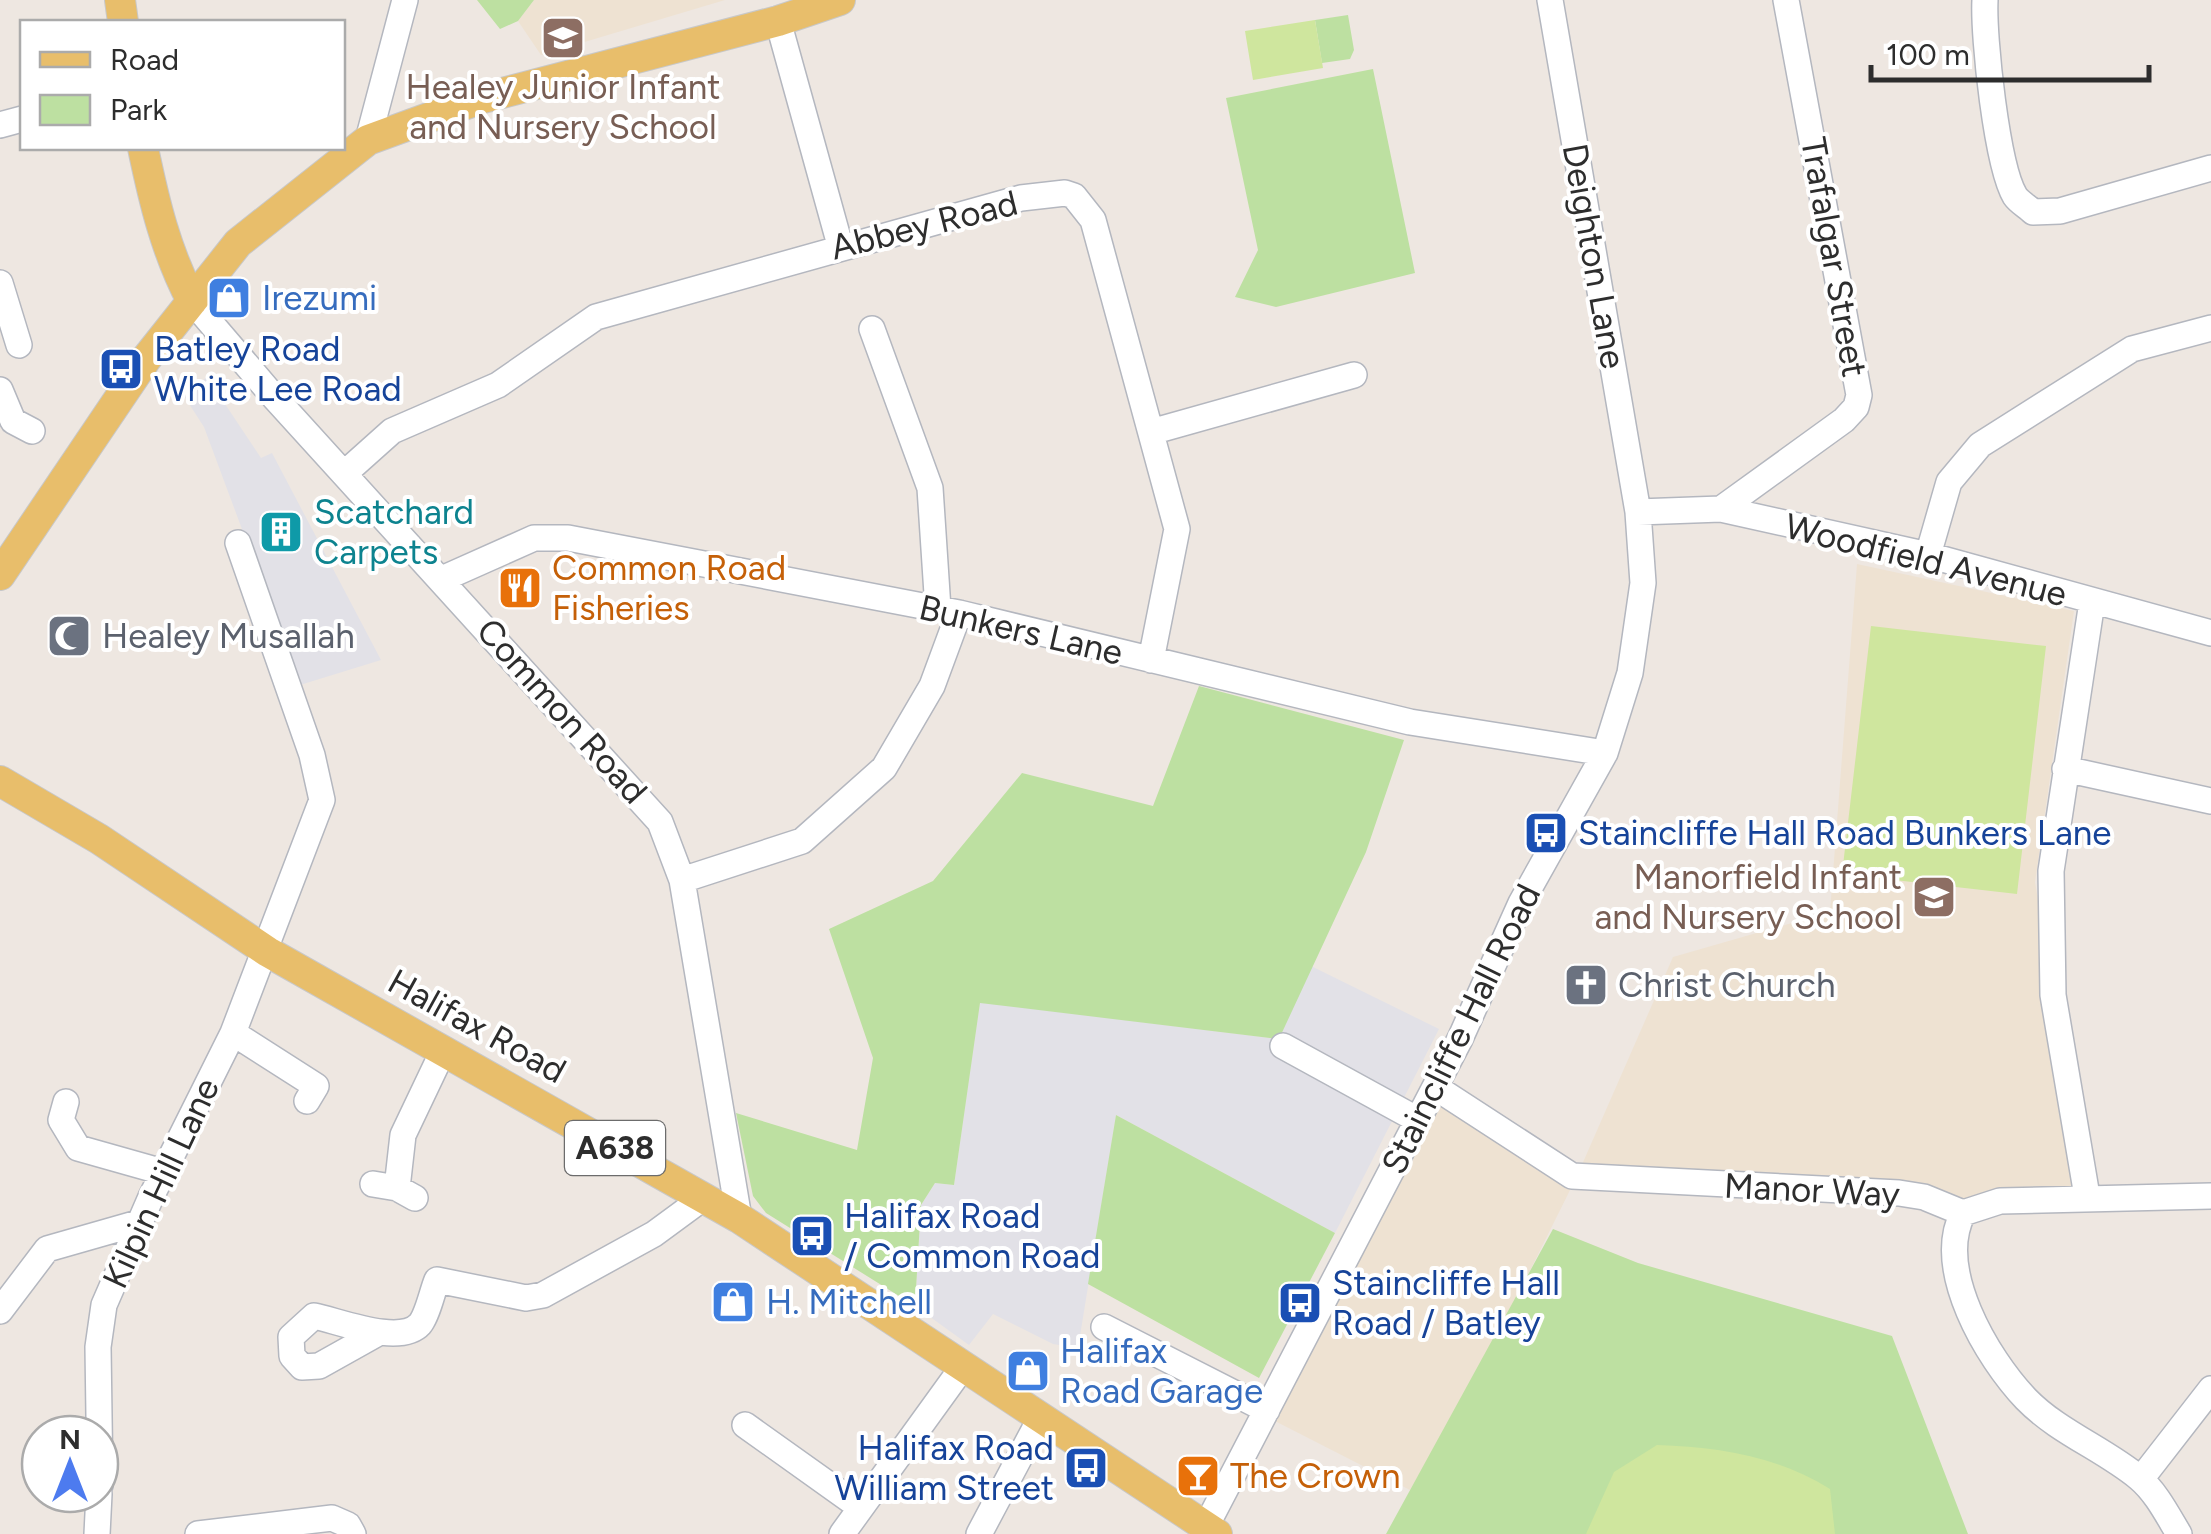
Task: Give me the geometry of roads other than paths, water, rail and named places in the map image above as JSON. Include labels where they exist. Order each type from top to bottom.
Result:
[{"type":"main road","points":[[0,575],[146,359],[238,242],[368,140],[483,98],[778,21],[840,0]]},
{"type":"main road","points":[[143,150],[160,226],[192,301]]},
{"type":"main road","name":"Halifax Road","points":[[0,781],[99,839],[268,952],[739,1218],[1208,1531]]},
{"type":"street","points":[[368,140],[404,0]]},
{"type":"street","name":"Deighton Lane","points":[[1550,0],[1638,512]]},
{"type":"street","name":"Trafalgar Street","points":[[1721,509],[1844,420],[1856,407],[1859,395],[1786,0]]},
{"type":"street","points":[[1985,0],[1983,41],[2006,162],[2016,197],[2033,212],[2060,211],[2211,168]]},
{"type":"street","points":[[778,21],[840,245]]},
{"type":"street","name":"Abbey Road","points":[[345,472],[392,431],[498,385],[596,317],[840,245],[1021,198],[1074,196],[1093,220],[1176,530],[1151,660]]},
{"type":"street","points":[[0,283],[18,344]]},
{"type":"street","name":"Common Road","points":[[192,301],[660,822],[682,880],[739,1218]]},
{"type":"street","points":[[1928,555],[1949,482],[1959,464],[1980,445],[2132,349],[2211,328]]},
{"type":"street","points":[[682,880],[802,840],[884,768],[932,686],[949,611],[930,488],[872,330]]},
{"type":"street","points":[[1151,432],[1354,376]]},
{"type":"street","points":[[2,403],[13,421],[32,430]]},
{"type":"street","name":"Woodfield Avenue","points":[[1638,512],[1721,509],[1928,555],[2211,634]]},
{"type":"street","name":"Staincliffe Hall Road","points":[[1208,1531],[1435,1087],[1521,903],[1605,753],[1630,673],[1642,583],[1638,512]]},
{"type":"street","name":"Bunkers Lane","points":[[442,579],[534,538],[568,538],[949,611],[1410,722],[1605,753]]},
{"type":"street","name":"Kilpin Hill Lane","points":[[99,1414],[98,1347],[104,1305],[138,1224],[233,1033],[268,952],[322,800],[312,754],[238,543]]},
{"type":"street","points":[[2087,1196],[2053,995],[2051,870],[2092,602]]},
{"type":"street","points":[[2065,770],[2211,802]]},
{"type":"street","points":[[233,1033],[316,1086],[308,1101]]},
{"type":"street","points":[[1283,1046],[1418,1120]]},
{"type":"street","points":[[395,1190],[403,1135],[443,1051]]},
{"type":"street","name":"Manor Way","points":[[1435,1087],[1572,1176],[1899,1194],[1963,1213]]},
{"type":"street","points":[[66,1102],[60,1120],[78,1148],[163,1172]]},
{"type":"street","points":[[2179,1534],[2141,1479],[2028,1400],[1996,1360],[1968,1313],[1954,1238],[1963,1213],[2000,1202],[2087,1196],[2211,1196]]},
{"type":"street","points":[[378,1333],[406,1332],[420,1323],[437,1280],[526,1298],[542,1295],[654,1234],[703,1198]]},
{"type":"street","points":[[0,1311],[46,1249],[138,1224]]},
{"type":"street","points":[[1104,1327],[1267,1410]]},
{"type":"street","points":[[842,1534],[962,1368]]},
{"type":"street","points":[[2141,1479],[2211,1389]]},
{"type":"street","points":[[979,1534],[1040,1420]]},
{"type":"street","points":[[746,1425],[860,1507]]},
{"type":"street","points":[[198,1534],[332,1518],[348,1525],[354,1534]]},
{"type":"place","name":"Healey Junior Infant and Nursery School","points":[[563,38]]},
{"type":"place","name":"Irezumi","points":[[229,298]]},
{"type":"place","name":"Batley Road White Lee Road","points":[[121,369]]},
{"type":"place","name":"Scatchard Carpets","points":[[281,532]]},
{"type":"place","name":"Common Road Fisheries","points":[[520,588]]},
{"type":"place","name":"Healey Musallah","points":[[69,636]]},
{"type":"place","name":"Staincliffe Hall Road Bunkers Lane","points":[[1546,833]]},
{"type":"place","name":"Manorfield Infant and Nursery School","points":[[1934,897]]},
{"type":"place","name":"Christ Church","points":[[1586,985]]},
{"type":"place","name":"Halifax Road / Common Road","points":[[812,1236]]},
{"type":"place","name":"H. Mitchell","points":[[733,1302]]},
{"type":"place","name":"Staincliffe Hall Road / Batley","points":[[1300,1303]]},
{"type":"place","name":"Halifax Road Garage","points":[[1028,1371]]},
{"type":"place","name":"Halifax Road William Street","points":[[1086,1468]]},
{"type":"place","name":"The Crown","points":[[1198,1476]]}]
